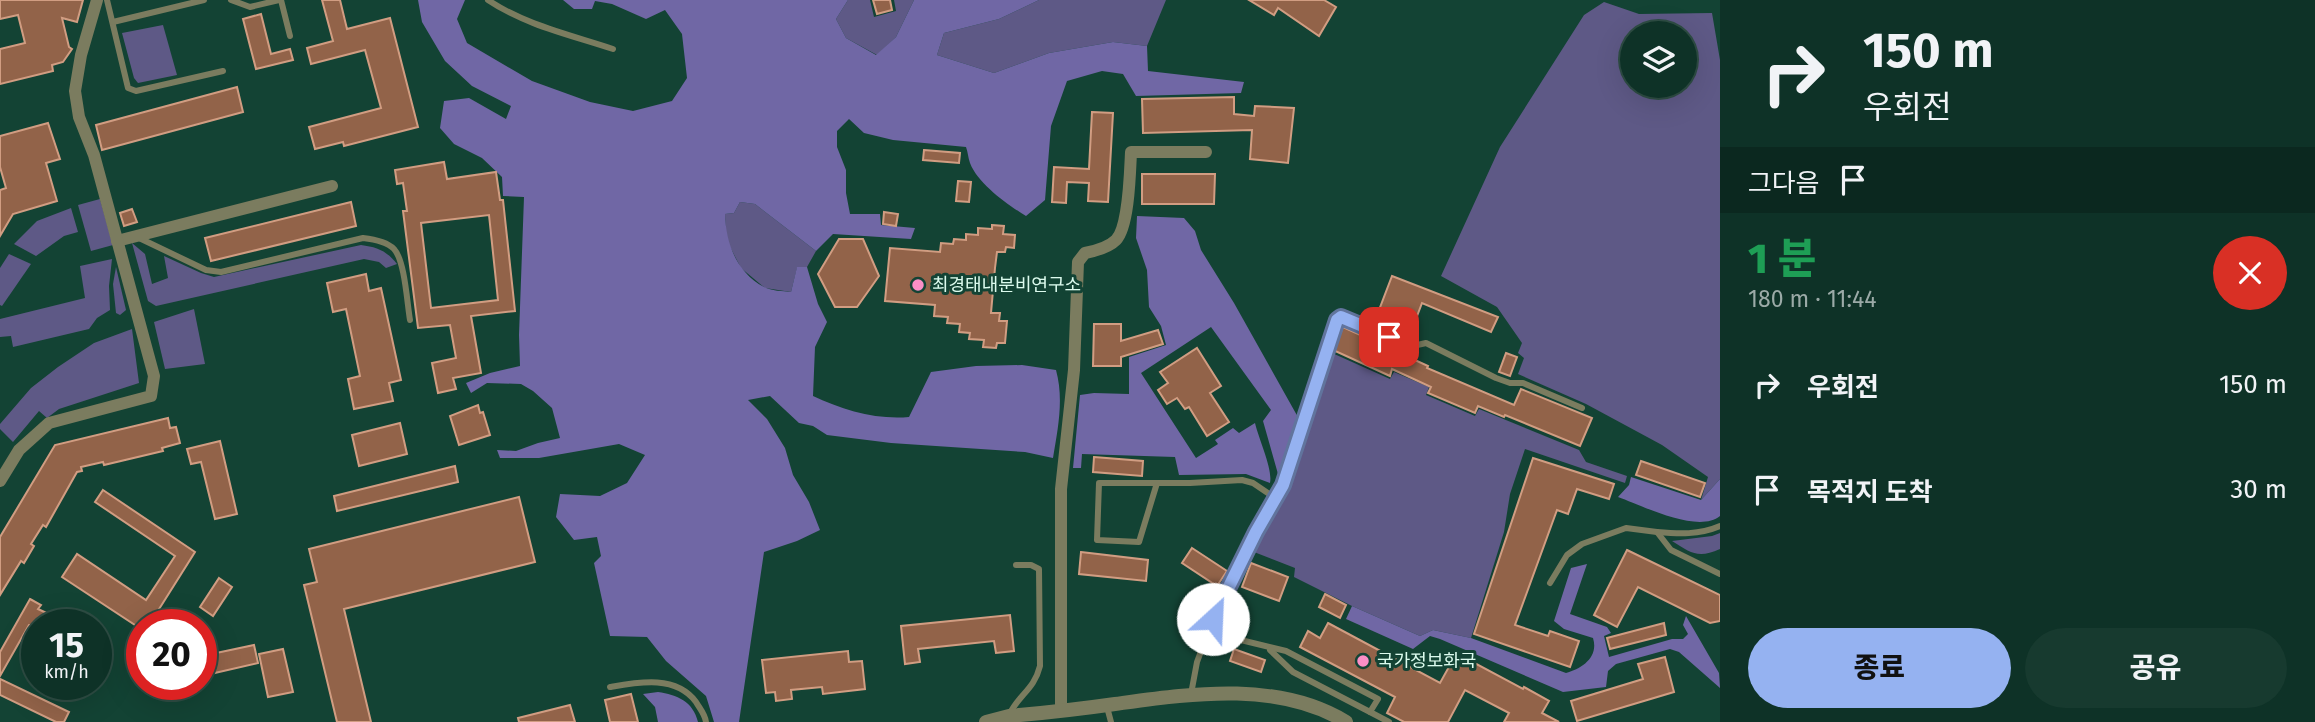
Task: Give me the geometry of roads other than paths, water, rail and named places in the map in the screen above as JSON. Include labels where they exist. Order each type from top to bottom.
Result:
[{"type":"street","points":[[0,481],[19,450],[49,424],[151,396],[154,376],[94,155],[79,117],[75,91],[81,55],[97,0]]},
{"type":"street","points":[[1061,711],[1061,489],[1073,370],[1077,262],[1085,253],[1097,251],[1117,239],[1126,216],[1131,152],[1206,152]]},
{"type":"street","points":[[117,241],[332,186]]},
{"type":"street","points":[[986,722],[1009,716],[1191,694],[1237,693],[1310,705],[1346,722]]},
{"type":"lane","points":[[107,0],[128,88],[136,91],[223,71]]},
{"type":"lane","points":[[113,22],[204,0]]},
{"type":"lane","points":[[231,0],[250,7],[280,0],[290,36]]},
{"type":"lane","points":[[488,0],[504,11],[533,23],[613,50]]},
{"type":"lane","points":[[135,236],[206,270],[221,272],[363,238],[376,240],[394,248],[401,263],[410,320]]},
{"type":"lane","points":[[1191,694],[1197,662],[1219,606],[1292,461],[1337,320],[1341,317],[1413,346],[1426,343],[1510,383],[1523,383],[1582,408]]},
{"type":"lane","points":[[1157,483],[1139,542],[1097,540],[1099,483],[1242,480],[1275,498]]},
{"type":"lane","points":[[1550,583],[1567,555],[1582,544],[1626,528],[1684,534],[1720,526]]},
{"type":"lane","points":[[1657,532],[1671,550],[1720,574]]},
{"type":"lane","points":[[1009,716],[1016,702],[1037,680],[1040,666],[1039,569],[1031,565],[1016,565]]},
{"type":"lane","points":[[1208,632],[1286,651],[1378,699],[1370,712]]},
{"type":"lane","points":[[1268,648],[1293,672],[1389,722]]},
{"type":"lane","points":[[610,687],[659,682],[674,686],[692,698],[705,715],[706,722]]},
{"type":"lane","points":[[1107,705],[1111,722]]},
{"type":"place","name":"최경태내분비연구소","points":[[918,285]]},
{"type":"place","name":"국가정보화국","points":[[1363,661]]}]
